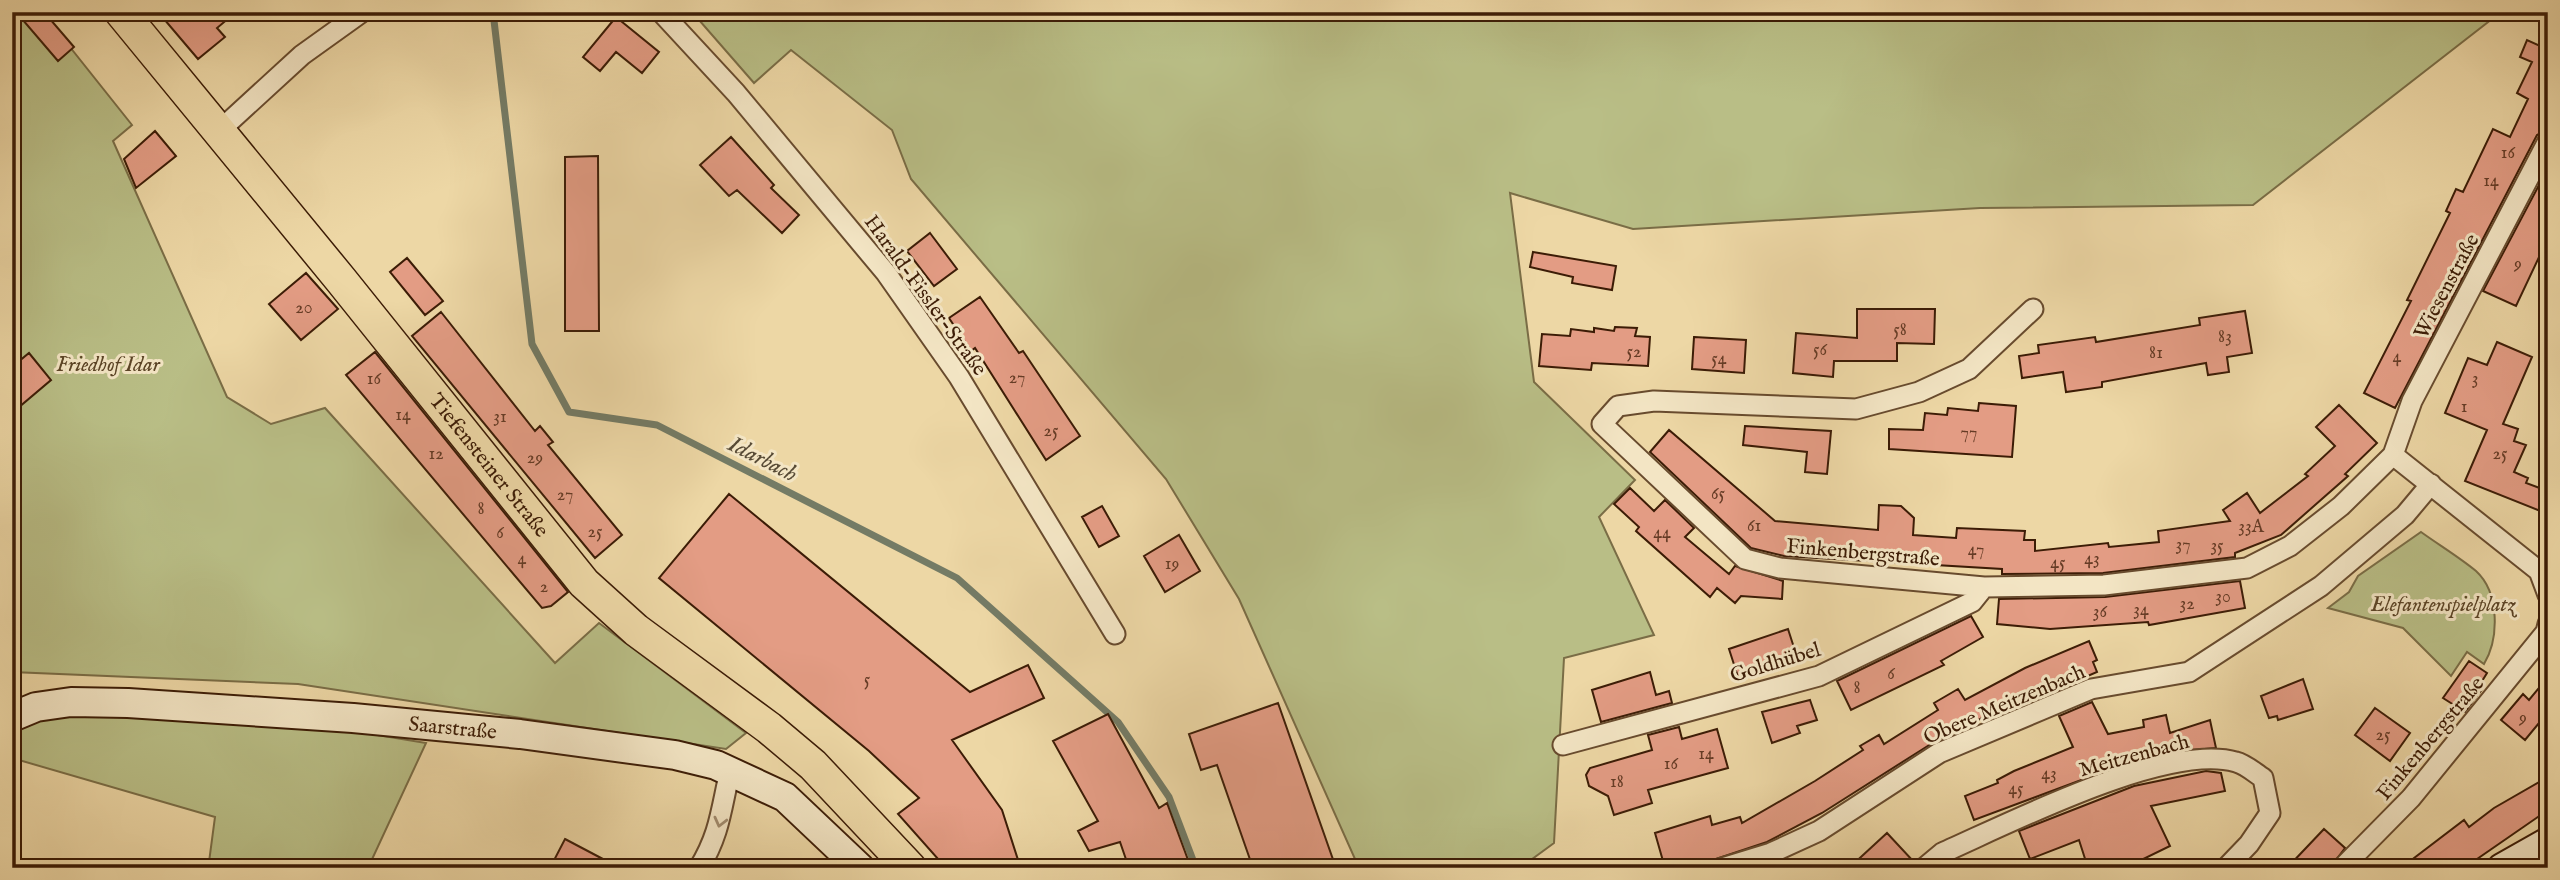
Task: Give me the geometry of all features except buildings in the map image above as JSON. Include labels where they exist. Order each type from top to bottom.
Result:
[{"type":"main road","name":"Tiefensteiner Straße","points":[[121,12],[584,583],[636,631],[769,728],[813,765],[910,868]]},
{"type":"street","points":[[218,132],[302,55],[362,12]]},
{"type":"street","name":"Harald-Fissler-Straße","points":[[661,12],[736,93],[886,273],[959,377],[1115,634]]},
{"type":"street","name":"Wiesenstraße","points":[[2393,455],[2412,401],[2548,141]]},
{"type":"street","name":"Finkenbergstraße","points":[[2033,309],[1969,369],[1919,392],[1856,409],[1654,401],[1618,406],[1602,424],[1745,559],[1780,568],[1984,587],[2104,585],[2247,568],[2290,545],[2341,506],[2393,455]]},
{"type":"street","points":[[2393,455],[2539,571],[2548,595]]},
{"type":"street","name":"Obere Meitzenbach","points":[[1722,868],[1770,852],[1819,831],[1939,753],[2091,689],[2189,672],[2321,586],[2405,515],[2431,484]]},
{"type":"street","name":"Goldhübel","points":[[1563,745],[1819,676],[1972,602],[1984,587]]},
{"type":"street","name":"Finkenbergstraße","points":[[2342,868],[2411,798],[2547,629]]},
{"type":"street","name":"Saarstraße","points":[[12,717],[36,707],[71,702],[128,703],[339,717],[520,734],[675,755],[730,771],[785,797],[860,868]]},
{"type":"street","name":"Meitzenbach","points":[[1924,868],[1942,853],[2098,784],[2203,760],[2236,762],[2263,778],[2270,813],[2249,844],[2226,868]]},
{"type":"street","points":[[699,868],[721,825],[730,771]]},
{"type":"street","points":[[2502,868],[2548,842]]},
{"type":"green space","name":"Friedhof Idar","points":[[12,12],[42,12],[132,125],[113,141],[227,397],[271,424],[325,408],[555,663],[599,623],[746,733],[726,749],[298,684],[12,672]]},
{"type":"green space","points":[[692,12],[2501,12],[2253,205],[1980,208],[1633,229],[1510,193],[1534,382],[1635,480],[1599,517],[1654,635],[1564,658],[1554,843],[1520,868],[1359,868],[1239,599],[1166,479],[911,179],[892,130],[791,50],[754,83]]},
{"type":"green space","name":"Elefantenspielplatz","points":[[2421,532],[2476,571],[2484,580],[2493,604],[2494,629],[2484,664],[2467,652],[2451,676],[2403,628],[2328,608],[2349,592],[2358,576]]},
{"type":"green space","points":[[68,710],[274,718],[426,743],[368,868],[224,868],[209,862],[215,817],[12,758],[12,730]]},
{"type":"waterway","name":"Idarbach","points":[[493,12],[532,344],[569,412],[657,425],[957,578],[1118,722],[1169,797],[1196,868]]}]
